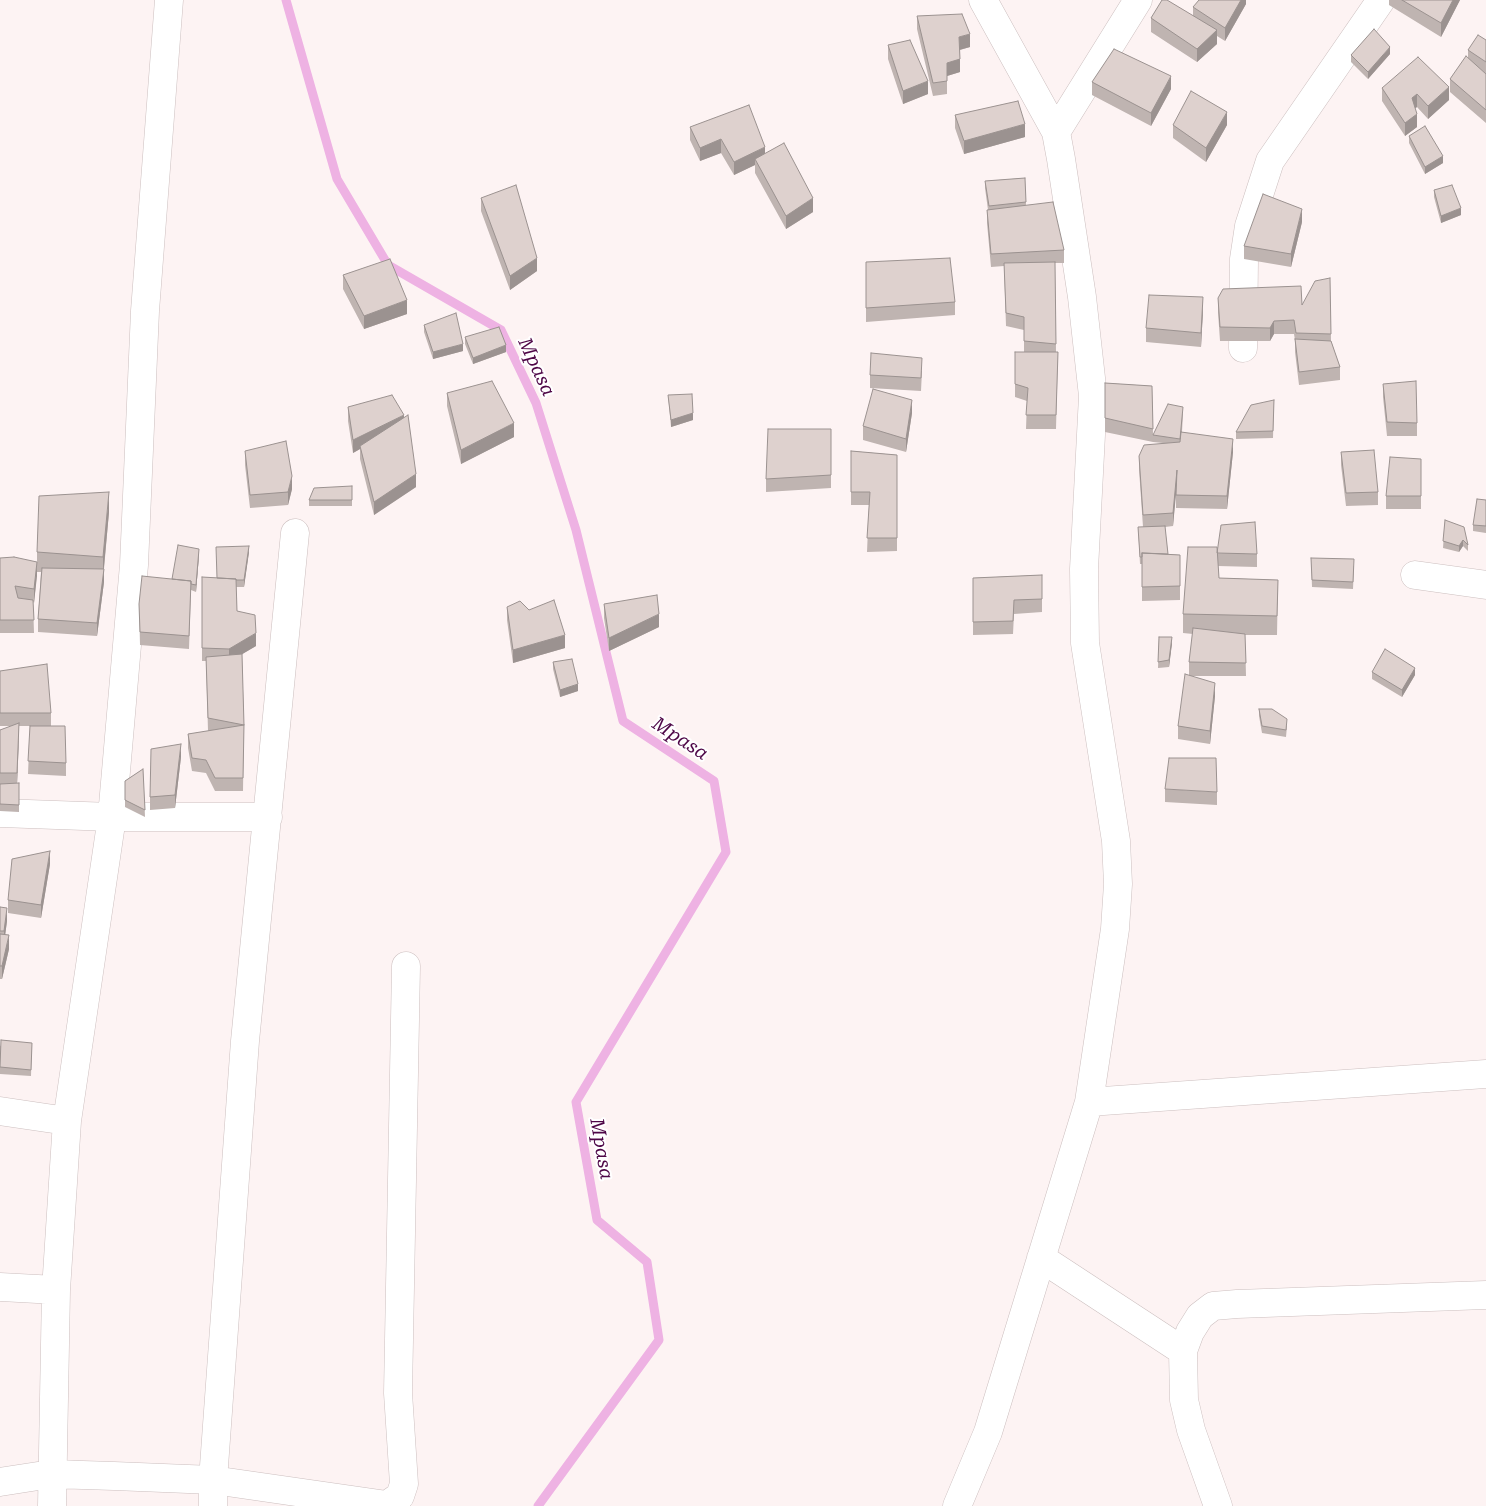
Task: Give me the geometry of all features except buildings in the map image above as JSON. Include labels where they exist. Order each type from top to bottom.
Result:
[{"type":"street","points":[[52,1506],[51,1474],[56,1290],[67,1121],[112,817],[134,565],[145,311],[169,0]]},
{"type":"street","points":[[957,1506],[988,1432],[1089,1102],[1115,929],[1118,876],[1116,841],[1085,643],[1084,569],[1093,396],[1082,297],[1056,132],[983,0]]},
{"type":"street","points":[[1056,132],[1138,0]]},
{"type":"street","points":[[1243,348],[1244,259],[1249,226],[1270,161],[1381,0]]},
{"type":"street","points":[[213,1493],[245,1041],[295,533]]},
{"type":"street","points":[[1415,575],[1486,585]]},
{"type":"street","points":[[0,812],[112,817],[268,817]]},
{"type":"street","points":[[0,1482],[51,1474],[213,1493],[387,1505],[400,1496],[404,1484],[398,1393],[406,966]]},
{"type":"street","points":[[1089,1102],[1486,1074]]},
{"type":"street","points":[[0,1111],[67,1121]]},
{"type":"street","points":[[1041,1258],[1183,1351]]},
{"type":"street","points":[[0,1287],[56,1290]]},
{"type":"street","points":[[1218,1506],[1191,1430],[1184,1400],[1183,1351],[1190,1332],[1200,1316],[1213,1306],[1486,1295]]},
{"type":"waterway","name":"Mpasa","points":[[286,0],[337,179],[388,265],[501,330],[536,403],[576,530],[623,721],[714,781],[726,852],[576,1102],[597,1220],[647,1262],[659,1340],[538,1506]]}]
